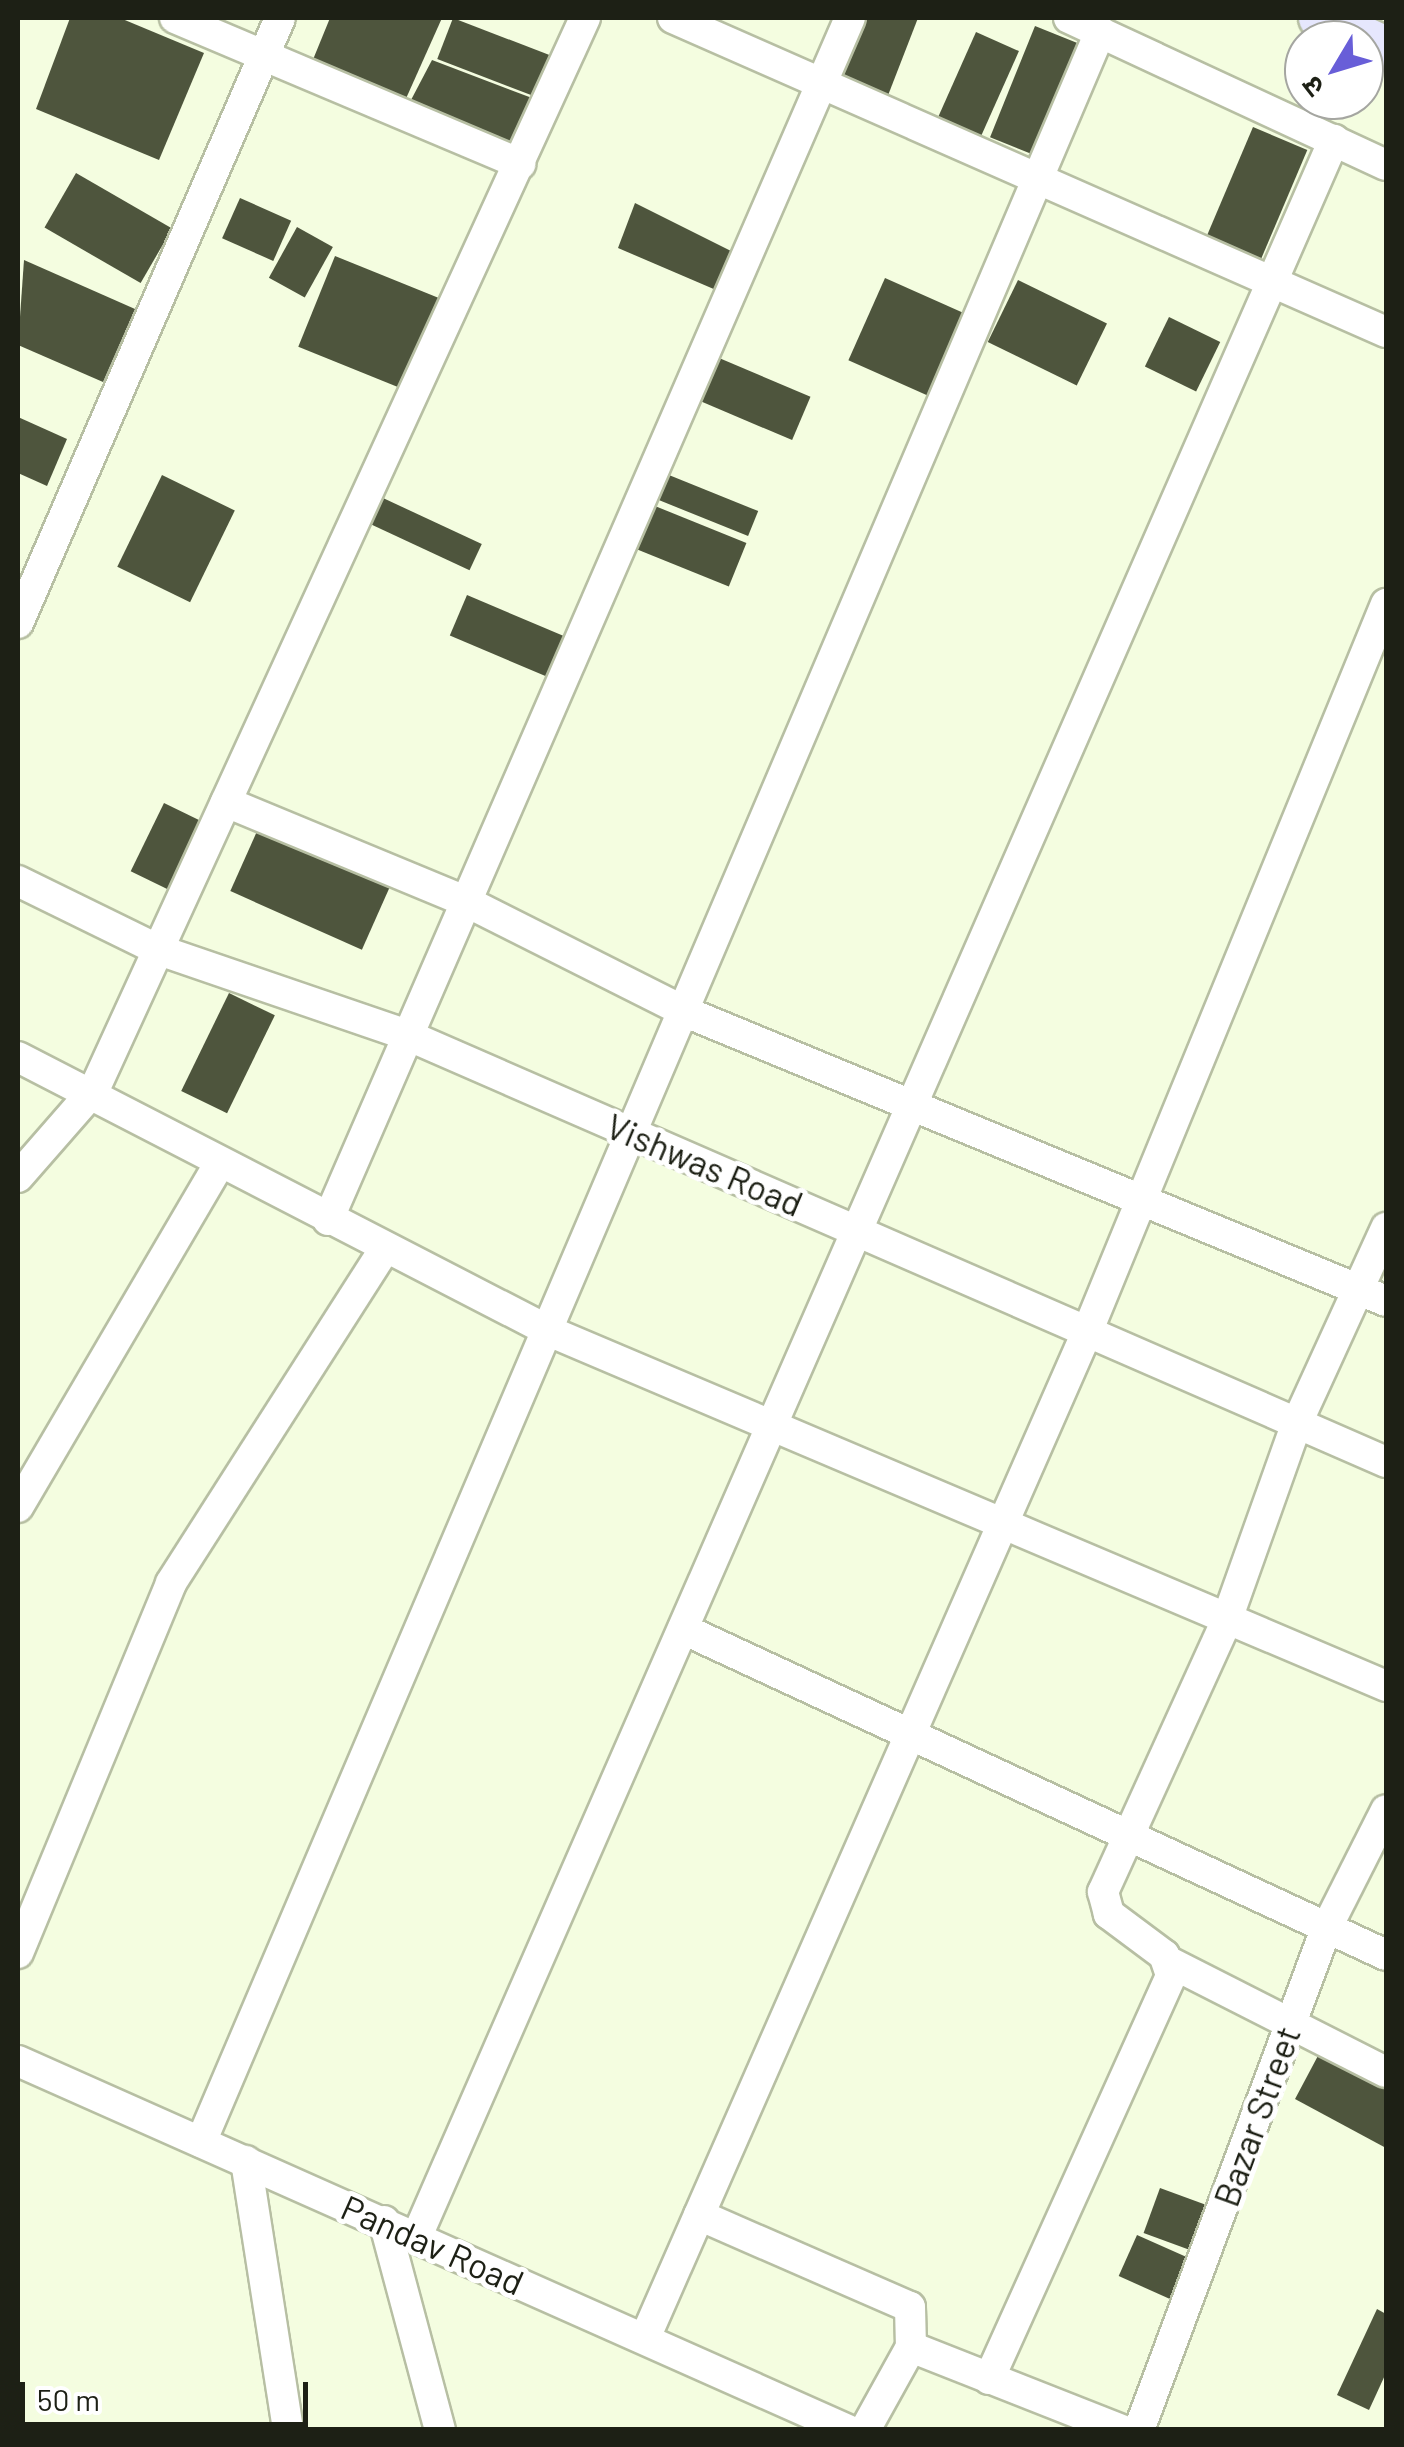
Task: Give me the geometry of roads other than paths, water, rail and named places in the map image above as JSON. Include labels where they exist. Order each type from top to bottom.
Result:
[{"type":"street","points":[[175,18],[266,52],[520,164]]},
{"type":"street","points":[[18,624],[280,18]]},
{"type":"street","points":[[18,1177],[94,1090],[585,18]]},
{"type":"street","points":[[673,18],[1044,177],[1386,332]]},
{"type":"street","points":[[328,1220],[850,18]]},
{"type":"street","points":[[1069,18],[1386,165]]},
{"type":"street","points":[[1320,18],[1386,48]]},
{"type":"street","points":[[201,2142],[688,1013],[1044,177],[1100,32]]},
{"type":"street","points":[[417,2236],[1270,278],[1334,140]]},
{"type":"street","points":[[645,2338],[1088,1330],[1386,604]]},
{"type":"street","points":[[226,802],[465,901],[688,1013],[1140,1204],[1373,1296]]},
{"type":"street","name":"Vishwas Road","points":[[18,881],[159,950],[406,1035],[1386,1462]]},
{"type":"street","points":[[18,1057],[94,1090],[218,1165],[551,1332],[1001,1528],[1386,1686]]},
{"type":"street","points":[[18,1507],[218,1165]]},
{"type":"street","points":[[1386,1228],[1373,1296],[1296,1425],[1226,1622],[1104,1904],[1171,1963],[1386,2072]]},
{"type":"street","points":[[18,1953],[171,1584],[256,1438],[384,1249]]},
{"type":"street","points":[[683,1629],[1386,1955]]},
{"type":"street","name":"Bazar Street","points":[[1140,2430],[1326,1929],[1386,1810]]},
{"type":"street","points":[[989,2379],[1171,1963]]},
{"type":"street","name":"Pandav Road","points":[[18,2060],[848,2430]]},
{"type":"street","points":[[246,2161],[288,2430]]},
{"type":"street","points":[[699,2215],[897,2297],[916,2322],[911,2347],[865,2430]]},
{"type":"street","points":[[384,2221],[440,2430]]},
{"type":"street","points":[[911,2347],[1122,2430]]}]
